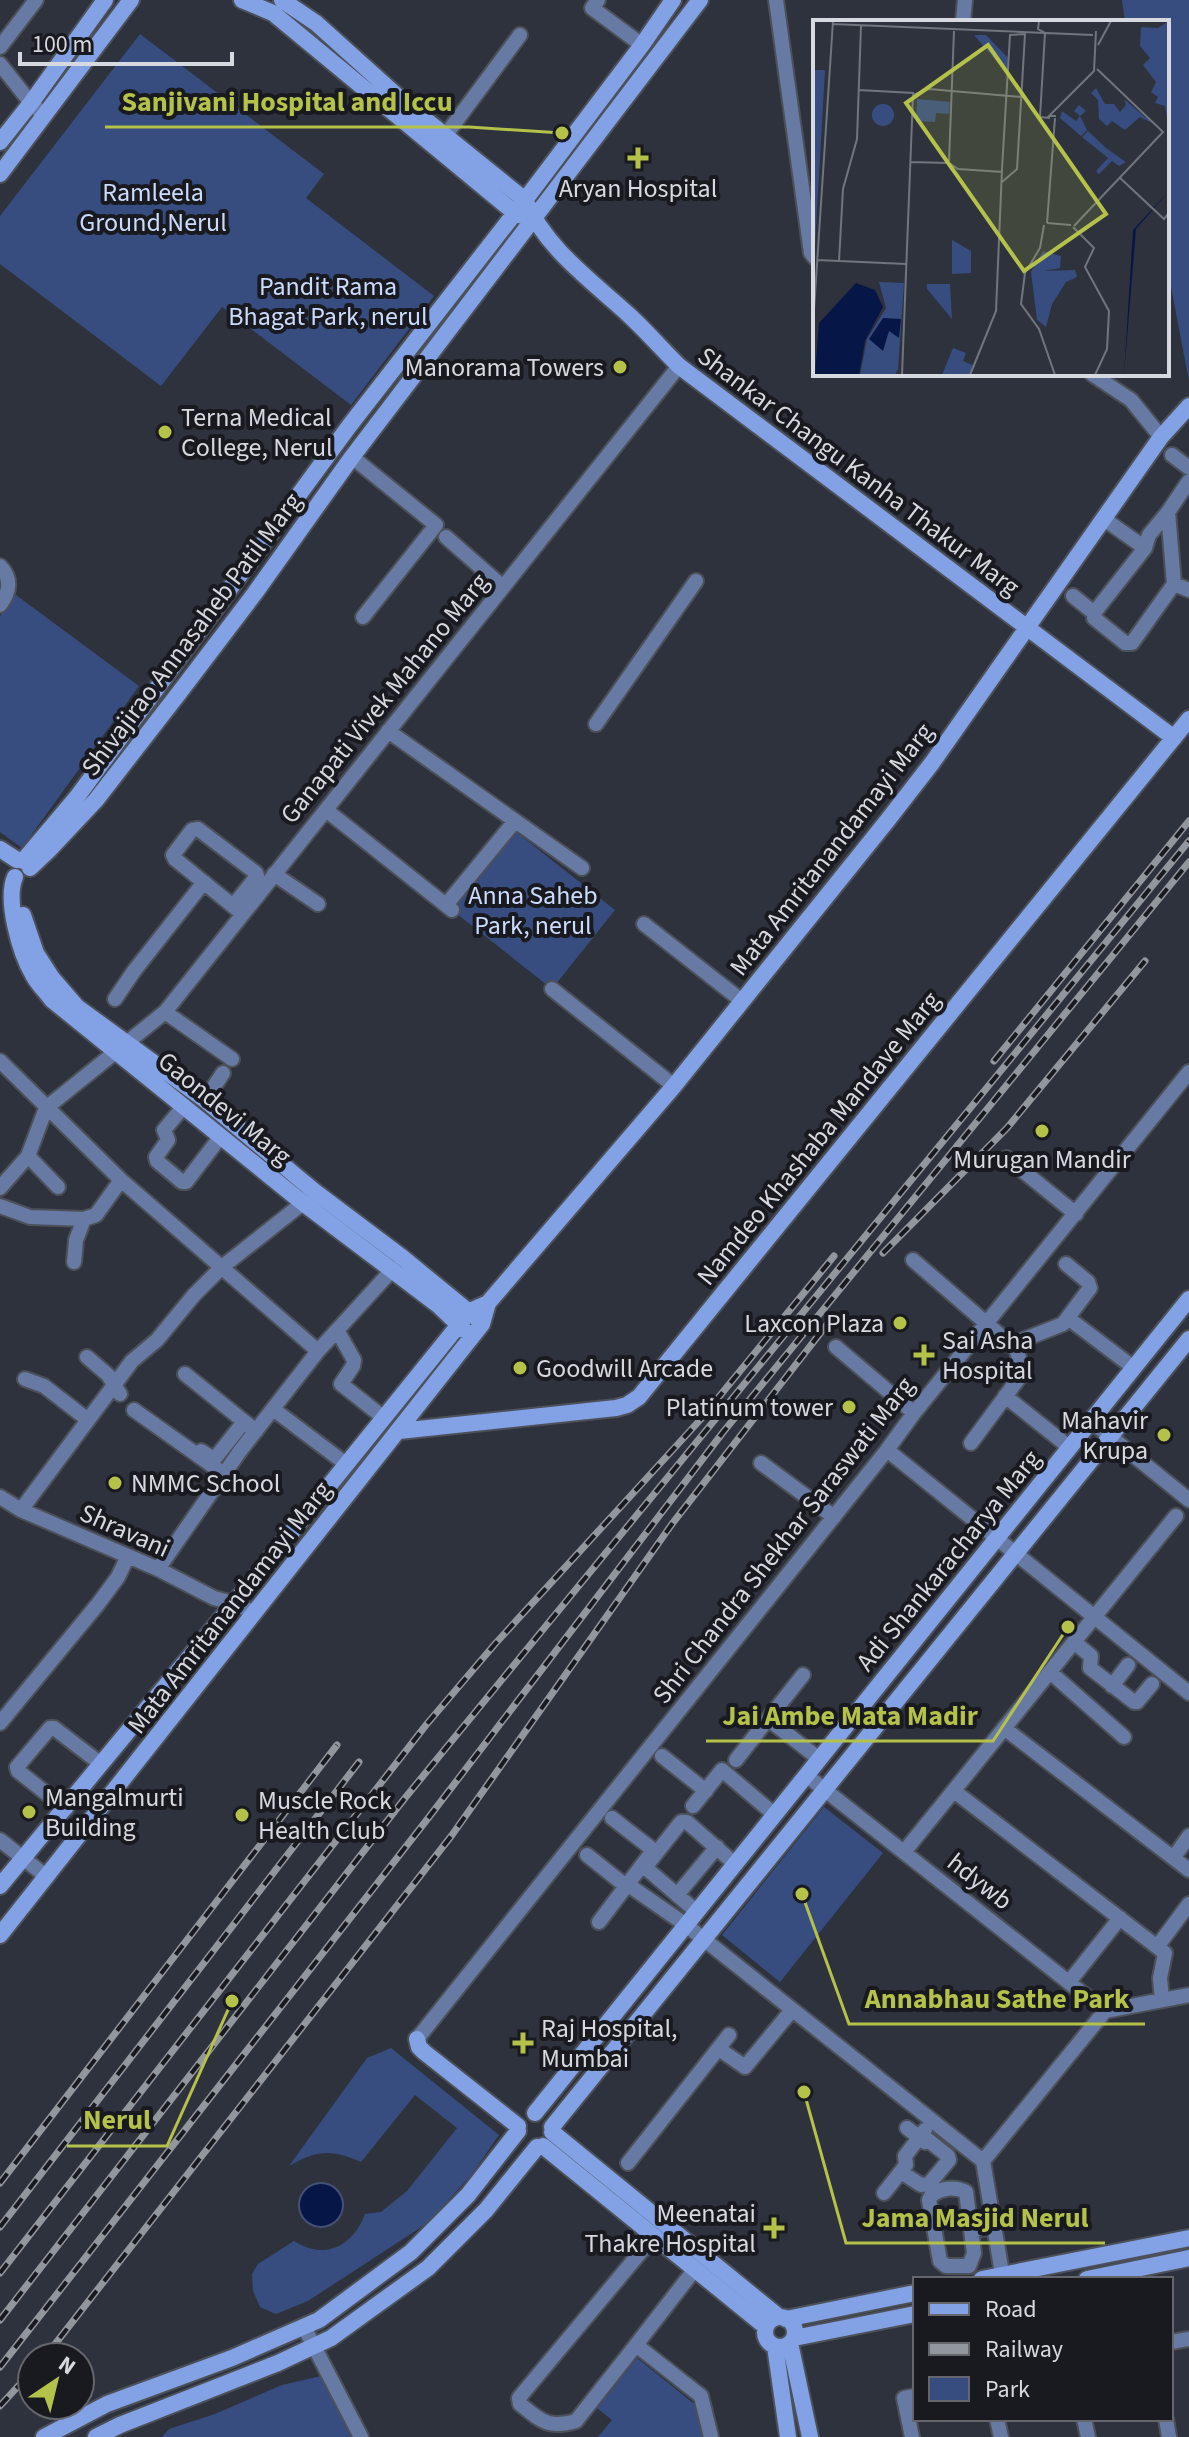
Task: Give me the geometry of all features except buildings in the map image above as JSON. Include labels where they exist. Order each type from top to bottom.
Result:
[{"type":"main road","points":[[0,174],[105,0]]},
{"type":"main road","points":[[0,142],[37,109],[131,0]]},
{"type":"main road","name":"Shankar Changu Kanha Thakur Marg","points":[[242,0],[273,13],[396,117],[520,207]]},
{"type":"main road","name":"Shankar Changu Kanha Thakur Marg","points":[[282,0],[316,23],[445,136],[679,366],[1174,738]]},
{"type":"main road","name":"Shivajirao Annasaheb Patil Marg","points":[[16,870],[77,797],[350,425],[520,207],[673,0]]},
{"type":"main road","name":"Shivajirao Annasaheb Patil Marg","points":[[16,870],[49,850],[105,789],[255,593],[352,457],[700,0]]},
{"type":"main road","points":[[304,37],[316,23]]},
{"type":"main road","name":"Mata Amritanandamayi Marg","points":[[0,1935],[477,1330],[488,1303],[674,1086],[932,763],[1161,437],[1189,406]]},
{"type":"main road","name":"Namdeo Khashaba Mandave Marg","points":[[399,1431],[616,1408],[639,1397],[1189,719]]},
{"type":"main road","points":[[0,849],[16,870]]},
{"type":"main road","name":"Gaondevi Marg","points":[[16,870],[23,916],[36,953],[77,1007],[221,1136],[470,1311],[477,1330]]},
{"type":"main road","name":"Gaondevi Marg","points":[[122,1047],[205,1100],[309,1197],[458,1325],[477,1330]]},
{"type":"main road","name":"Adi Shankaracharya Marg","points":[[44,2437],[107,2404],[232,2358],[319,2320],[411,2252],[468,2195],[1189,1299]]},
{"type":"main road","name":"Mata Amritanandamayi Marg","points":[[0,1886],[66,1809],[458,1325],[470,1311],[488,1303]]},
{"type":"main road","name":"Adi Shankaracharya Marg","points":[[96,2437],[331,2338],[428,2268],[486,2210],[1189,1339]]},
{"type":"main road","name":"Shri Chandra Shekhar Saraswati Marg","points":[[417,2039],[424,2052],[524,2122]]},
{"type":"main road","points":[[546,2138],[526,2145],[519,2137],[524,2122],[546,2117],[546,2138],[654,2236],[695,2269],[777,2321],[793,2325],[786,2342],[788,2437]]},
{"type":"main road","points":[[546,2138],[777,2321],[913,2293]]},
{"type":"main road","points":[[1003,2277],[1189,2238]]},
{"type":"main road","points":[[1097,2277],[1189,2258]]},
{"type":"main road","points":[[777,2321],[768,2340],[786,2342],[913,2314]]},
{"type":"main road","points":[[786,2342],[810,2437]]},
{"type":"street","points":[[0,47],[36,0]]},
{"type":"street","points":[[598,0],[592,8],[642,45]]},
{"type":"street","points":[[776,0],[813,256]]},
{"type":"street","points":[[963,20],[965,0]]},
{"type":"street","points":[[445,136],[520,35]]},
{"type":"street","points":[[0,64],[37,109]]},
{"type":"street","name":"Ganapati Vivek Mahano Marg","points":[[46,1108],[165,1012],[238,910],[274,874],[326,810],[679,366]]},
{"type":"street","points":[[1095,376],[1131,400],[1161,437]]},
{"type":"street","points":[[1172,455],[1189,468]]},
{"type":"street","points":[[352,457],[436,525],[363,617]]},
{"type":"street","points":[[1094,613],[1145,548],[1149,535],[1189,481]]},
{"type":"street","points":[[1073,596],[1125,643],[1132,643],[1174,584],[1168,512]]},
{"type":"street","points":[[1104,519],[1145,548]]},
{"type":"street","points":[[446,537],[503,587]]},
{"type":"street","points":[[0,566],[9,580],[7,596],[0,605]]},
{"type":"street","points":[[596,724],[696,581]]},
{"type":"street","points":[[1174,584],[1189,590]]},
{"type":"street","points":[[388,731],[582,868]]},
{"type":"street","points":[[326,810],[449,908],[515,821]]},
{"type":"street","points":[[196,828],[256,873],[238,910],[175,859],[173,855],[196,828]]},
{"type":"street","points":[[274,874],[318,904]]},
{"type":"street","points":[[115,999],[204,882]]},
{"type":"street","points":[[644,924],[742,1001]]},
{"type":"street","points":[[552,989],[674,1086]]},
{"type":"street","points":[[165,1012],[232,1059]]},
{"type":"street","points":[[0,1061],[121,1180],[318,1351]]},
{"type":"street","name":"Shri Chandra Shekhar Saraswati Marg","points":[[417,2039],[912,1415],[1189,1072]]},
{"type":"street","points":[[205,1100],[223,1073]]},
{"type":"street","points":[[184,1106],[164,1130],[168,1140],[156,1157],[182,1182],[186,1182],[221,1136]]},
{"type":"street","points":[[0,1188],[28,1156],[46,1108]]},
{"type":"street","points":[[28,1156],[58,1187]]},
{"type":"street","points":[[1007,1158],[1076,1214]]},
{"type":"street","points":[[0,1206],[30,1217],[84,1219],[96,1215],[121,1180]]},
{"type":"street","points":[[21,1510],[88,1420],[117,1390],[132,1361],[157,1340],[222,1267],[309,1197]]},
{"type":"street","points":[[74,1262],[76,1240],[84,1219]]},
{"type":"street","points":[[913,1260],[1016,1349],[1020,1361],[1019,1378],[971,1443]]},
{"type":"street","points":[[1010,1345],[1063,1324],[1090,1288],[1088,1282],[1066,1264]]},
{"type":"street","points":[[158,1569],[256,1431],[393,1269]]},
{"type":"street","points":[[1068,1318],[1134,1368]]},
{"type":"street","points":[[275,1411],[318,1351],[338,1333]]},
{"type":"street","points":[[338,1333],[354,1360],[341,1384],[384,1418]]},
{"type":"street","points":[[836,1347],[912,1415]]},
{"type":"street","points":[[87,1357],[108,1375],[117,1390]]},
{"type":"street","points":[[841,1362],[912,1415]]},
{"type":"street","points":[[185,1374],[256,1431]]},
{"type":"street","points":[[25,1379],[44,1386],[88,1420]]},
{"type":"street","points":[[1005,1396],[1069,1447]]},
{"type":"street","points":[[134,1410],[187,1448],[210,1460],[224,1474]]},
{"type":"street","points":[[275,1411],[346,1464]]},
{"type":"street","points":[[1091,1421],[1189,1499]]},
{"type":"street","points":[[210,1460],[216,1457],[239,1428]]},
{"type":"street","points":[[887,1450],[1189,1693]]},
{"type":"street","points":[[761,1463],[834,1517]]},
{"type":"street","name":"Shravani","points":[[0,1497],[21,1510],[158,1569],[214,1598],[255,1613]]},
{"type":"street","points":[[904,1852],[1176,1516]]},
{"type":"street","points":[[0,1723],[5,1706],[98,1604],[118,1577],[127,1558]]},
{"type":"street","points":[[1074,1642],[1091,1656],[1090,1668],[1134,1702],[1152,1684]]},
{"type":"street","points":[[1112,1686],[1128,1665]]},
{"type":"street","points":[[1050,1672],[1124,1737]]},
{"type":"street","points":[[693,1806],[803,1675]]},
{"type":"street","points":[[768,1719],[818,1758]]},
{"type":"street","points":[[66,1809],[17,1767],[50,1728],[101,1764]]},
{"type":"street","points":[[1004,1728],[1189,1870]]},
{"type":"street","points":[[662,1756],[706,1791]]},
{"type":"street","points":[[722,1770],[775,1815]]},
{"type":"street","name":"hdywb","points":[[806,1775],[1105,2011]]},
{"type":"street","points":[[954,1791],[1165,1953],[1160,1978],[1162,2000]]},
{"type":"street","points":[[599,1922],[652,1849],[612,1818]]},
{"type":"street","points":[[735,1864],[687,1822],[681,1822],[647,1869],[677,1895],[703,1939],[983,2161],[1003,2277]]},
{"type":"street","points":[[1174,1857],[1189,1836]]},
{"type":"street","points":[[0,1840],[47,1877]]},
{"type":"street","points":[[677,1895],[717,1847]]},
{"type":"street","points":[[587,1855],[622,1883],[691,1919]]},
{"type":"street","points":[[1157,1947],[1189,1904]]},
{"type":"street","points":[[1069,1982],[1120,1918]]},
{"type":"street","points":[[983,2161],[1105,2011],[1189,1995]]},
{"type":"street","points":[[719,2049],[745,2067],[792,2010]]},
{"type":"street","points":[[628,2163],[729,2035]]},
{"type":"street","points":[[884,2193],[906,2165],[905,2156],[913,2132],[933,2120]]},
{"type":"street","points":[[901,2172],[921,2185],[929,2184],[949,2160],[928,2140],[925,2142],[913,2132]]},
{"type":"street","points":[[943,2189],[962,2189],[966,2192],[971,2230],[974,2253],[969,2266],[946,2266],[940,2261],[929,2200],[931,2196],[943,2189]]},
{"type":"street","points":[[971,2230],[994,2227]]},
{"type":"street","points":[[654,2236],[519,2398],[520,2404],[545,2424],[576,2421],[695,2269]]},
{"type":"street","points":[[304,2327],[361,2437]]},
{"type":"street","points":[[636,2345],[701,2396],[711,2437]]},
{"type":"street","points":[[910,2397],[912,2437]]},
{"type":"green space","points":[[1122,0],[1189,0],[1189,381],[1169,276],[1169,20],[1125,20]]},
{"type":"green space","name":"Ramleela Ground,Nerul","points":[[140,34],[324,174],[306,198],[434,296],[351,405],[222,307],[161,386],[0,264],[0,216]]},
{"type":"green space","points":[[16,595],[139,686],[22,848],[0,832],[0,616]]},
{"type":"green space","name":"Anna Saheb Park, nerul","points":[[515,831],[615,910],[552,989],[452,910]]},
{"type":"green space","points":[[824,1807],[883,1853],[780,1982],[722,1935]]},
{"type":"green space","points":[[391,2048],[499,2135],[472,2174],[429,2222],[308,2301],[276,2314],[260,2307],[253,2291],[252,2274],[258,2264],[294,2241],[316,2250],[327,2250],[345,2242],[353,2235],[365,2214],[381,2212],[407,2191],[457,2128],[415,2095],[361,2162],[324,2153],[289,2166],[367,2058]]},
{"type":"green space","points":[[637,2358],[698,2407],[705,2437],[598,2437],[612,2420],[597,2408]]},
{"type":"green space","points":[[321,2376],[353,2437],[162,2437],[169,2429],[215,2414],[282,2385]]},
{"type":"shaded area","points":[[321,2183],[337,2189],[343,2205],[337,2221],[321,2227],[305,2221],[299,2205],[305,2189]]},
{"type":"railway","points":[[994,1061],[1189,821]]},
{"type":"railway","points":[[0,2320],[405,1798],[1189,841]]},
{"type":"railway","points":[[0,2367],[429,1817],[724,1431],[1189,862]]},
{"type":"railway","points":[[883,1253],[1007,1128],[1145,961]]},
{"type":"railway","points":[[0,2273],[426,1725],[495,1644],[700,1420],[834,1256]]},
{"type":"railway","points":[[57,2341],[452,1835],[672,1524],[832,1318]]},
{"type":"railway","points":[[0,2183],[337,1745]]},
{"type":"railway","points":[[0,2227],[359,1762]]},
{"type":"railway","points":[[0,2406],[16,2388]]},
{"type":"place","name":"Sanjivani Hospital and Iccu","points":[[562,133]]},
{"type":"place","name":"Aryan Hospital","points":[[638,158]]},
{"type":"place","name":"Manorama Towers","points":[[620,367]]},
{"type":"place","name":"Terna Medical College, Nerul","points":[[165,432]]},
{"type":"place","name":"Murugan Mandir","points":[[1042,1131]]},
{"type":"place","name":"Laxcon Plaza","points":[[900,1323]]},
{"type":"place","name":"Sai Asha Hospital","points":[[924,1355]]},
{"type":"place","name":"Goodwill Arcade","points":[[520,1368]]},
{"type":"place","name":"Platinum tower","points":[[849,1407]]},
{"type":"place","name":"Mahavir Krupa","points":[[1164,1435]]},
{"type":"place","name":"NMMC School","points":[[115,1483]]},
{"type":"place","name":"Jai Ambe Mata Madir","points":[[1068,1627]]},
{"type":"place","name":"Mangalmurti Building","points":[[29,1812]]},
{"type":"place","name":"Muscle Rock Health Club","points":[[242,1815]]},
{"type":"place","name":"Annabhau Sathe Park","points":[[802,1894]]},
{"type":"place","name":"Nerul","points":[[232,2001]]},
{"type":"place","name":"Raj Hospital, Mumbai","points":[[523,2043]]},
{"type":"place","name":"Jama Masjid Nerul","points":[[804,2092]]},
{"type":"place","name":"Meenatai Thakre Hospital","points":[[774,2228]]},
{"type":"park label","name":"Pandit Rama Bhagat Park, nerul","points":[[328,301]]}]
